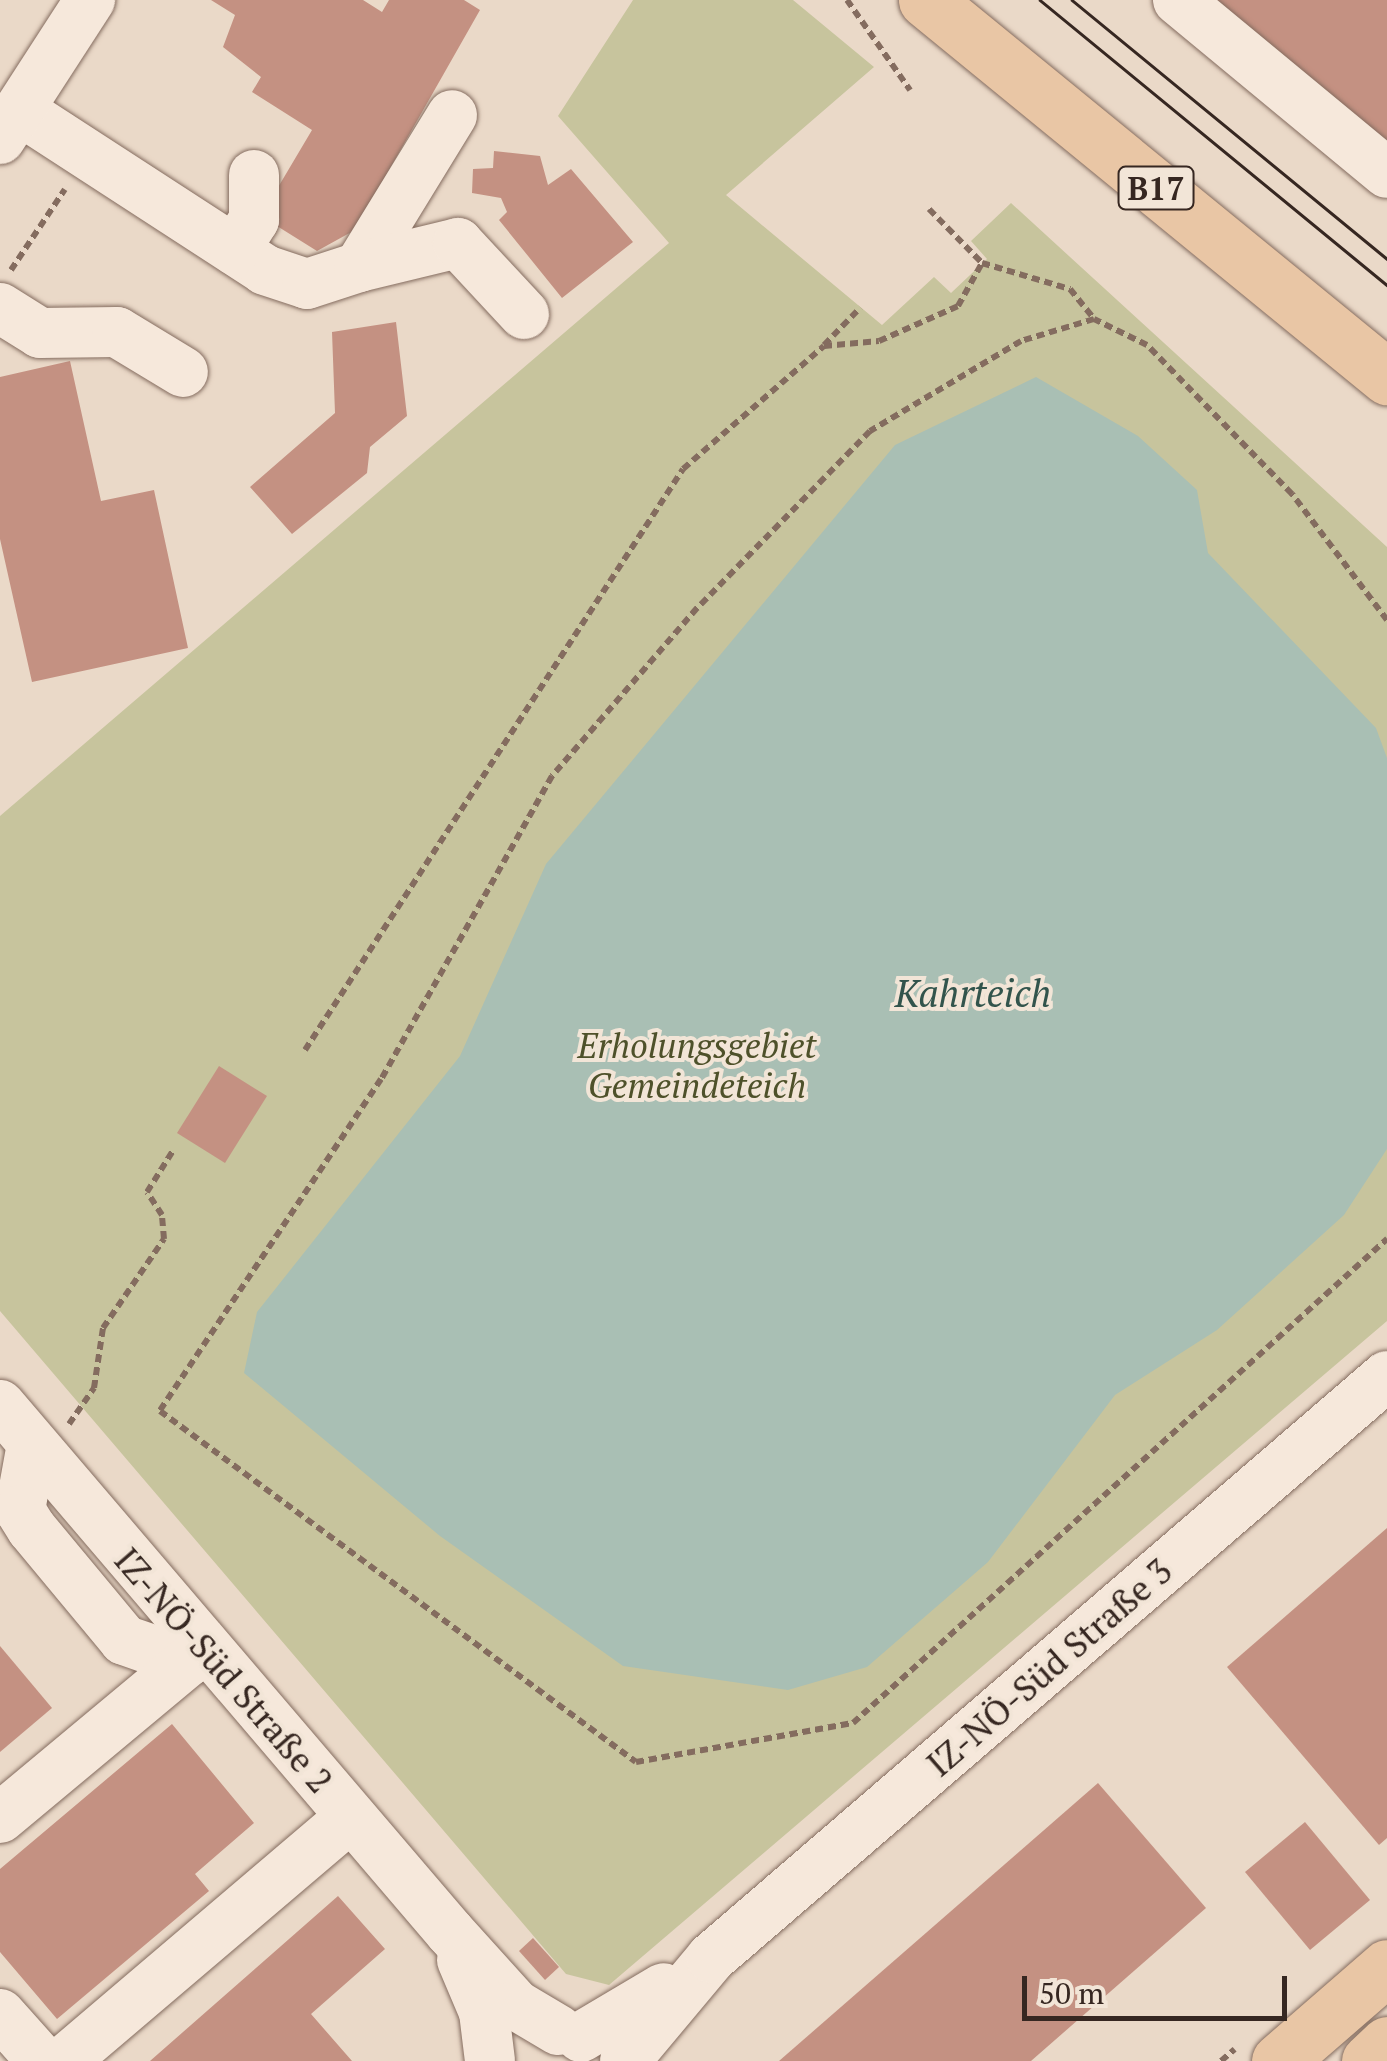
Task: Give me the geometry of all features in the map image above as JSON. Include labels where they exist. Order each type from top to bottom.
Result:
[{"type":"main road","name":"B17","points":[[926,0],[1387,376]]},
{"type":"main road","points":[[1279,2061],[1387,1967]]},
{"type":"main road","points":[[1369,2061],[1387,2044]]},
{"type":"street","points":[[90,0],[10,124],[88,155],[235,250],[308,284],[360,266],[458,243],[524,314]]},
{"type":"street","points":[[1178,0],[1387,173]]},
{"type":"street","points":[[360,266],[452,116]]},
{"type":"street","points":[[235,250],[254,220],[254,175]]},
{"type":"street","points":[[0,308],[40,333],[117,332],[183,372]]},
{"type":"street","name":"IZ-NÖ-Süd Straße 3","points":[[492,2061],[535,2032],[582,2043],[711,1958],[1387,1376]]},
{"type":"street","points":[[0,1406],[24,1455],[20,1510],[32,1530],[124,1640],[195,1655]]},
{"type":"street","points":[[0,1818],[195,1655]]},
{"type":"street","name":"IZ-NÖ-Süd Straße 2","points":[[195,1655],[350,1818],[516,2005],[582,2043]]},
{"type":"street","points":[[64,2061],[350,1818]]},
{"type":"street","name":"IZ-NÖ-Süd Straße 2","points":[[450,1932],[484,2012],[492,2061]]},
{"type":"street","name":"IZ-NÖ-Süd Straße 3","points":[[625,2061],[711,1958]]},
{"type":"street","points":[[0,2014],[42,2061]]},
{"type":"path","points":[[848,0],[910,90]]},
{"type":"path","points":[[0,286],[88,155]]},
{"type":"path","points":[[929,209],[982,263],[1070,289],[1094,318],[1147,345],[1292,494],[1387,620]]},
{"type":"path","points":[[824,346],[879,341],[958,306],[982,263]]},
{"type":"path","points":[[305,1050],[683,470],[824,346],[860,308]]},
{"type":"path","points":[[1094,318],[1021,341],[870,431],[564,762],[382,1079],[160,1411],[636,1762],[852,1723],[1387,1240]]},
{"type":"path","points":[[24,1455],[84,1409],[103,1328],[164,1239],[162,1215],[146,1192],[174,1149]]},
{"type":"green space","name":"Erholungsgebiet Gemeindeteich","points":[[633,0],[793,0],[874,67],[726,195],[882,325],[934,277],[951,293],[987,259],[971,241],[1011,203],[1387,547],[1387,1321],[609,1985],[566,1974],[0,1311],[0,816],[669,243],[558,116]]},
{"type":"water","name":"Kahrteich","points":[[1036,377],[1138,436],[1197,490],[1208,553],[1376,728],[1387,758],[1387,1149],[1344,1215],[1217,1330],[1115,1395],[988,1562],[867,1667],[788,1690],[623,1666],[440,1536],[244,1373],[257,1312],[460,1056],[546,864],[895,445]]},
{"type":"building","points":[[211,0],[363,0],[382,12],[389,0],[464,0],[480,10],[355,230],[317,251],[261,216],[312,130],[252,92],[261,77],[223,47],[235,15]]},
{"type":"building","points":[[1205,0],[1387,0],[1387,151]]},
{"type":"building","points":[[494,151],[540,156],[548,185],[571,169],[633,242],[562,298],[499,220],[507,212],[501,198],[472,193],[473,169],[493,168]]},
{"type":"building","points":[[396,322],[407,416],[370,447],[367,473],[292,534],[250,487],[335,413],[332,332]]},
{"type":"building","points":[[70,361],[101,501],[154,490],[188,648],[32,682],[0,539],[0,377]]},
{"type":"building","points":[[219,1066],[267,1096],[225,1163],[177,1133]]},
{"type":"building","points":[[1387,1528],[1387,1838],[1379,1845],[1227,1667]]},
{"type":"building","points":[[0,1646],[52,1708],[0,1752]]},
{"type":"building","points":[[172,1724],[254,1823],[195,1874],[209,1891],[57,2019],[0,1952],[0,1869]]},
{"type":"building","points":[[1098,1783],[1206,1908],[1031,2061],[779,2061]]},
{"type":"building","points":[[1305,1822],[1370,1900],[1310,1950],[1245,1872]]},
{"type":"building","points":[[338,1896],[385,1949],[311,2014],[352,2061],[150,2061]]},
{"type":"building","points":[[533,1938],[559,1967],[545,1980],[519,1951]]},
{"type":"tram line","points":[[1040,0],[1387,285]]},
{"type":"tram line","points":[[1072,0],[1387,259]]}]
